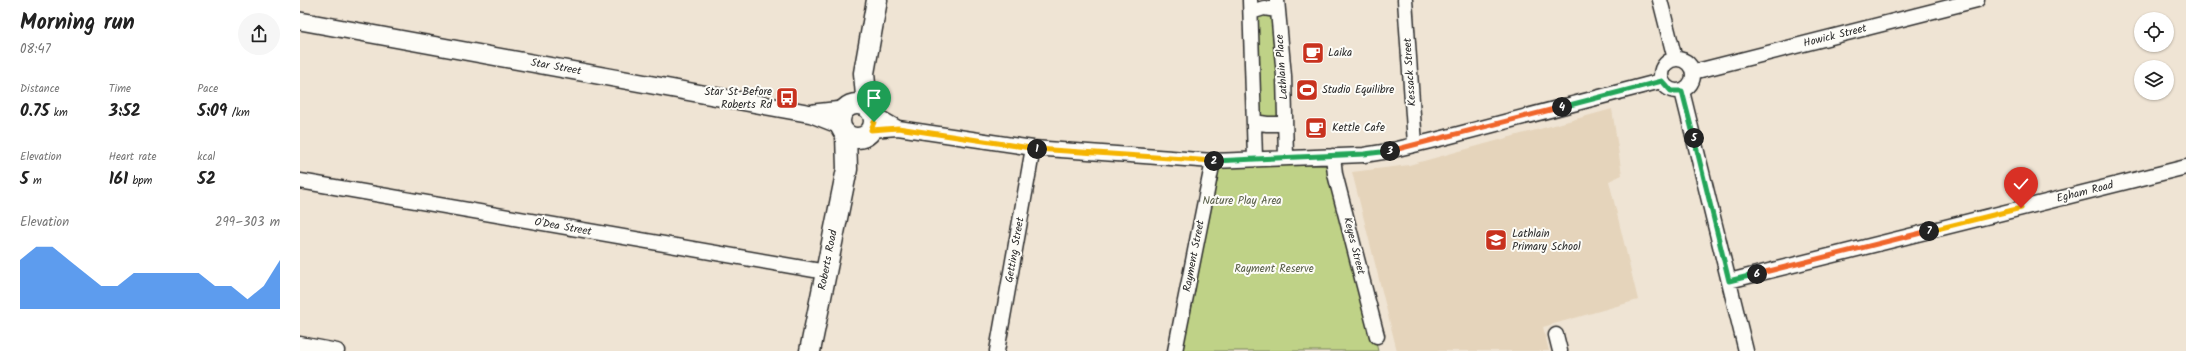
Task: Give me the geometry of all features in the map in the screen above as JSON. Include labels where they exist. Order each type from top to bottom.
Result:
[{"type":"main road","name":"Roberts Road","points":[[810,351],[847,169],[877,0]]},
{"type":"street","name":"Kessack Street","points":[[1405,0],[1415,144]]},
{"type":"street","points":[[1660,0],[1675,59]]},
{"type":"street","name":"Howick Street","points":[[1693,72],[1977,0]]},
{"type":"street","name":"Lathlain Place","points":[[1255,158],[1250,6],[1264,8],[1277,5],[1284,76],[1286,157]]},
{"type":"street","name":"Star Street","points":[[300,21],[812,114],[856,120]]},
{"type":"street","points":[[1675,59],[1688,64],[1693,72],[1692,82],[1682,91],[1671,91],[1662,81],[1661,71],[1663,67],[1675,59]]},
{"type":"street","points":[[856,120],[898,128],[1033,148],[1213,161],[1255,158],[1333,156],[1380,152],[1662,81]]},
{"type":"street","points":[[1682,91],[1746,351]]},
{"type":"street","points":[[1254,122],[1284,124]]},
{"type":"street","name":"Getting Street","points":[[997,351],[1033,148]]},
{"type":"street","name":"Keyes Street","points":[[1333,156],[1335,174],[1377,336]]},
{"type":"street","name":"Rayment Street","points":[[1175,351],[1213,161]]},
{"type":"street","name":"Egham Road","points":[[1729,281],[2186,167]]},
{"type":"street","name":"O'Dea Street","points":[[300,181],[826,272]]},
{"type":"street","points":[[1556,335],[1560,351]]},
{"type":"street","points":[[300,344],[337,351]]},
{"type":"shaded area","name":"Lathlain Primary School","points":[[1612,109],[1622,175],[1609,181],[1638,300],[1543,327],[1549,351],[1397,351],[1352,172],[1409,165]]},
{"type":"green space","points":[[1277,10],[1284,124],[1254,122],[1251,12]]},
{"type":"green space","name":"Rayment Reserve","points":[[1213,161],[1334,166],[1378,351],[1175,351]]},
{"type":"place","name":"Laika","points":[[1313,53]]},
{"type":"place","name":"Studio Equilibre","points":[[1307,90]]},
{"type":"place","name":"Star St Before Roberts Rd","points":[[787,98]]},
{"type":"place","name":"Kettle Cafe","points":[[1316,128]]},
{"type":"place","name":"Lathlain Primary School","points":[[1496,240]]},
{"type":"route","points":[[874,122],[871,130],[898,128],[1033,148],[1126,156],[1213,161],[1255,158],[1333,156],[1389,151],[1662,81],[1671,91],[1682,91],[1729,281],[2021,208]]},
{"type":"park label","name":"Nature Play Area","points":[[1242,201]]}]
